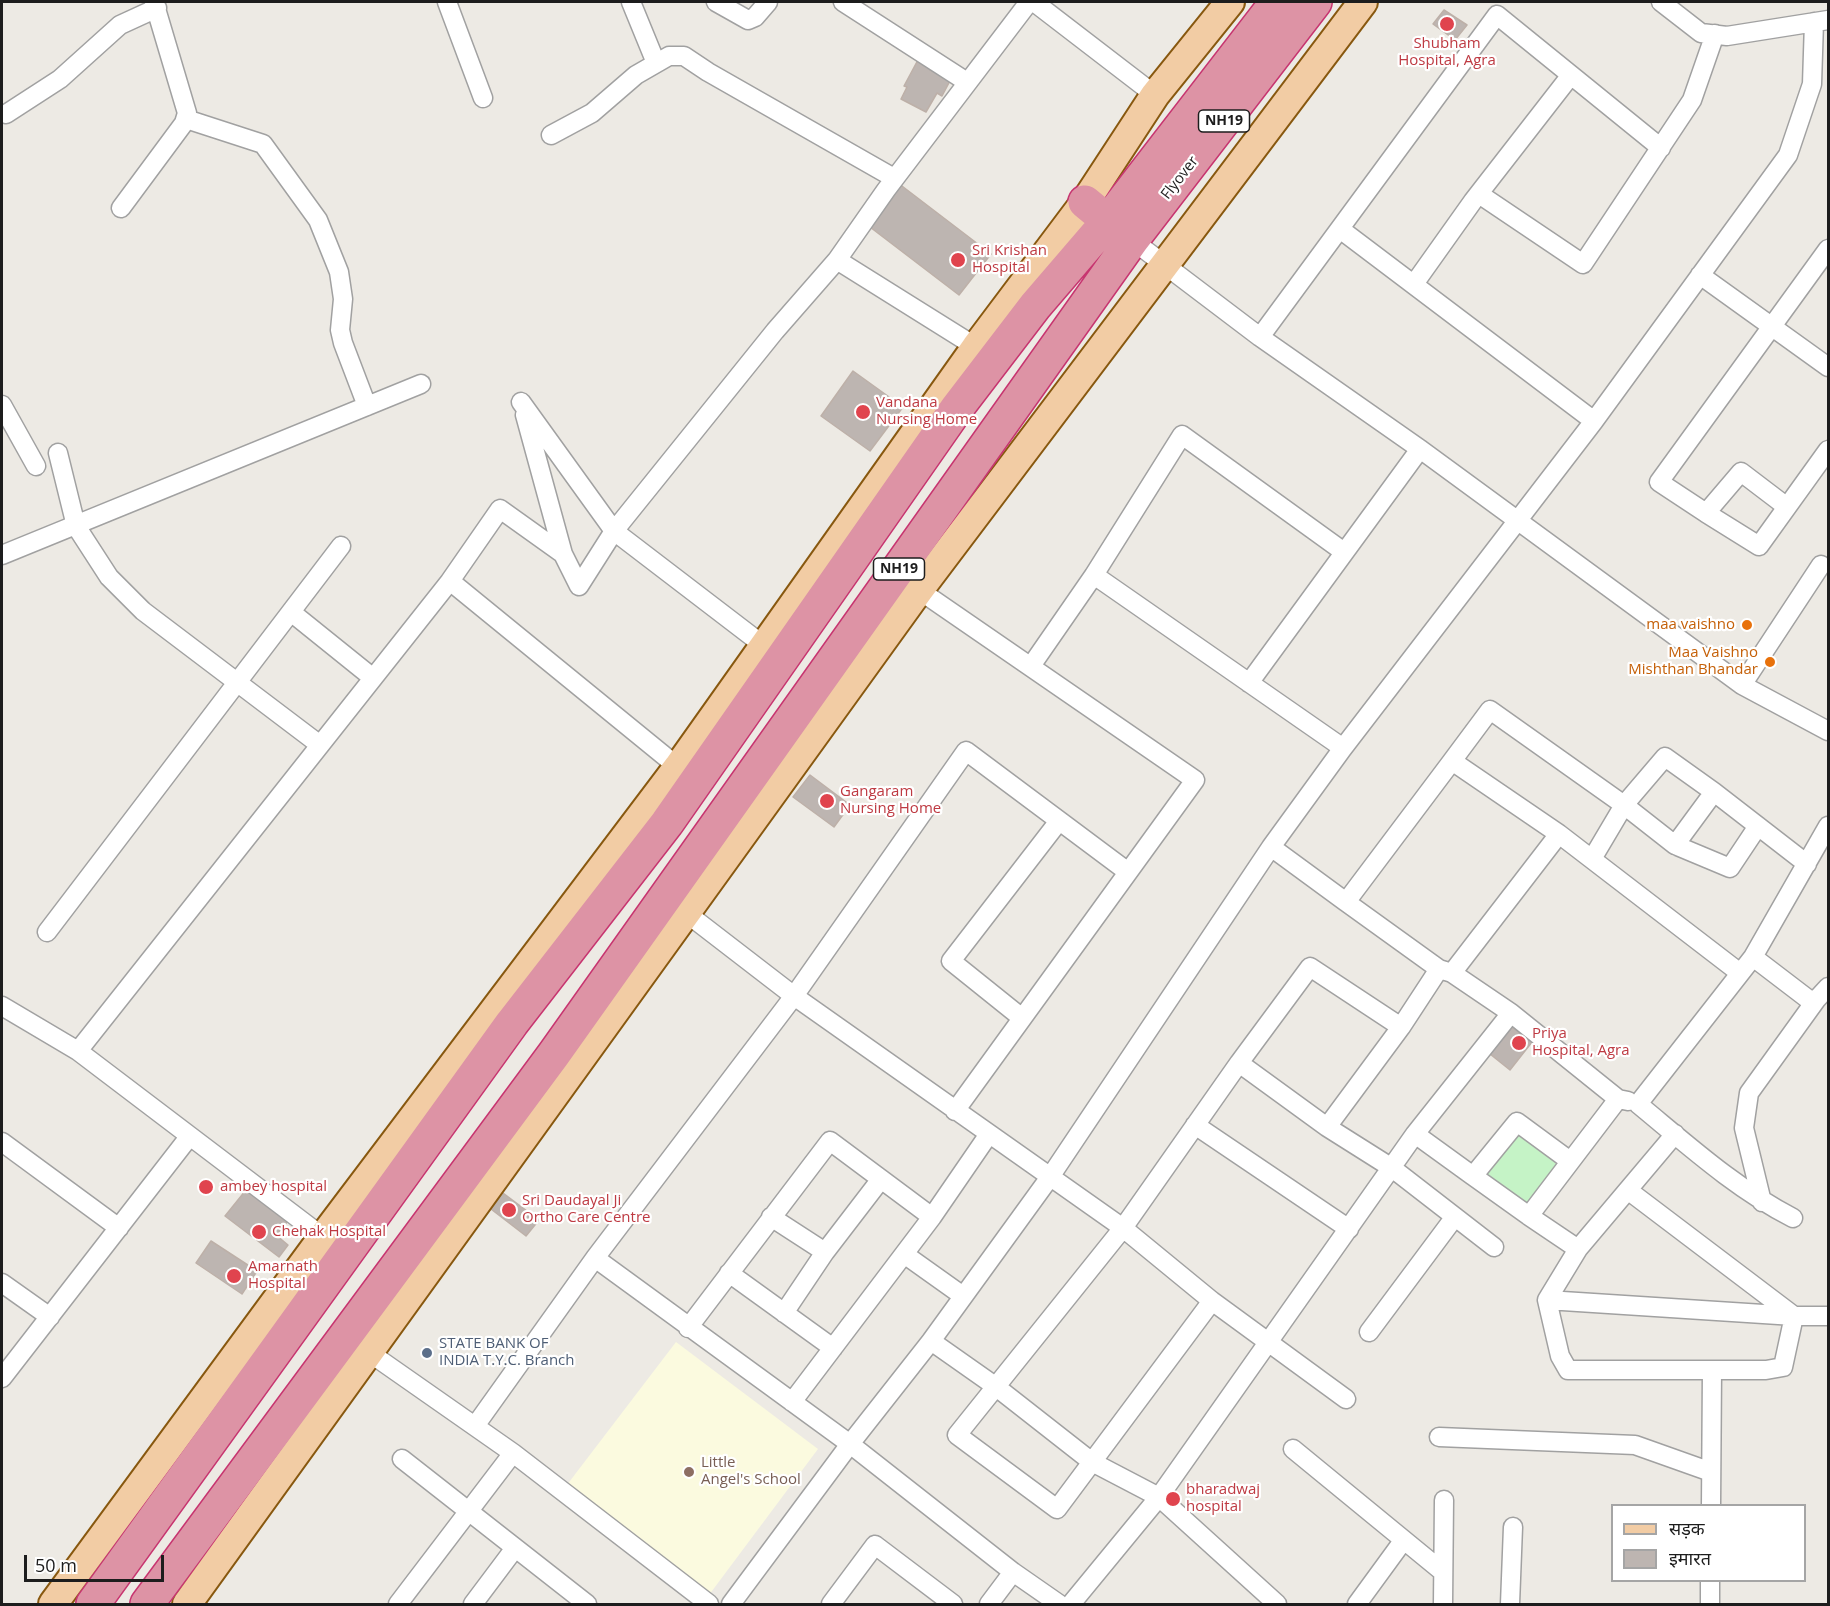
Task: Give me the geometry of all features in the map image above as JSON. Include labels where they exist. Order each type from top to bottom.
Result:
[{"type":"highway","name":"Flyover","points":[[1108,221],[1277,2]]},
{"type":"highway","name":"Flyover","points":[[1108,221],[1316,2]]},
{"type":"highway","name":"NH19","points":[[93,1605],[505,1032],[667,823],[957,408],[1035,306],[1108,221]]},
{"type":"highway","name":"NH19","points":[[147,1605],[554,1054],[676,904],[1108,221]]},
{"type":"main road","points":[[53,1605],[324,1237],[678,767],[976,347],[1108,221],[1155,95],[1230,2]]},
{"type":"main road","points":[[187,1605],[370,1353],[676,904],[919,590],[1162,265],[1363,2]]},
{"type":"street","points":[[447,2],[483,99]]},
{"type":"street","points":[[631,2],[657,63]]},
{"type":"street","points":[[716,2],[748,20],[755,17],[768,2]]},
{"type":"street","points":[[843,2],[967,82]]},
{"type":"street","points":[[763,645],[614,531],[521,402],[563,554],[579,586],[614,531],[775,332],[837,260],[894,178],[1032,2],[1155,95]]},
{"type":"street","points":[[731,1605],[850,1444],[931,1341],[1050,1177],[1272,847],[1343,748],[1594,421],[1788,155],[1812,84],[1821,21],[1727,36],[1701,33],[1661,2]]},
{"type":"street","points":[[6,114],[60,79],[120,25],[156,5],[186,103],[186,119],[121,208]]},
{"type":"street","points":[[1260,337],[1497,15],[1661,148]]},
{"type":"street","points":[[1479,194],[1583,264],[1692,100],[1715,34]]},
{"type":"street","points":[[551,135],[592,113],[636,75],[676,54],[684,56],[894,178]]},
{"type":"street","points":[[1414,284],[1479,194],[1571,75]]},
{"type":"street","points":[[186,119],[263,144],[318,220],[339,272],[343,299],[340,330],[343,343],[367,406]]},
{"type":"street","points":[[1108,221],[1162,265],[1260,337],[1420,449],[1517,523],[1742,685],[1828,731]]},
{"type":"street","points":[[1340,229],[1594,421]]},
{"type":"street","points":[[1828,249],[1659,482],[1759,546],[1828,450]]},
{"type":"street","points":[[837,260],[976,347]]},
{"type":"street","points":[[1700,275],[1828,368]]},
{"type":"street","points":[[2,555],[421,384]]},
{"type":"street","points":[[2,405],[36,466]]},
{"type":"street","points":[[1031,666],[1094,575],[1182,435],[1344,552]]},
{"type":"street","points":[[1249,682],[1420,449]]},
{"type":"street","points":[[58,453],[76,526],[109,577],[143,611],[320,745]]},
{"type":"street","points":[[1706,513],[1741,471],[1787,507]]},
{"type":"street","points":[[78,1051],[450,581],[500,509],[563,554]]},
{"type":"street","points":[[47,932],[341,546]]},
{"type":"street","points":[[1742,685],[1821,565]]},
{"type":"street","points":[[1094,575],[1343,748]]},
{"type":"street","points":[[450,581],[678,767]]},
{"type":"street","points":[[919,590],[1195,780],[955,1111]]},
{"type":"street","points":[[291,612],[373,678]]},
{"type":"street","points":[[1346,902],[1490,710],[1675,844],[1730,868],[1758,826]]},
{"type":"street","points":[[476,1426],[595,1258],[794,996],[966,751],[1128,873]]},
{"type":"street","points":[[1592,859],[1624,805],[1665,757],[1807,864]]},
{"type":"street","points":[[1452,761],[1559,834],[1740,974]]},
{"type":"street","points":[[1675,844],[1714,792]]},
{"type":"street","points":[[1022,1018],[951,961],[1059,821]]},
{"type":"street","points":[[1638,1104],[1753,957],[1828,826]]},
{"type":"street","points":[[1327,1127],[1401,1027],[1559,834]]},
{"type":"street","points":[[1272,847],[1346,902],[1511,1013],[1618,1099],[1638,1104],[1730,1180],[1762,1202],[1793,1218]]},
{"type":"street","points":[[676,904],[794,996],[1123,1228],[1212,1301],[1346,1399]]},
{"type":"street","points":[[1753,957],[1808,999],[1825,993]]},
{"type":"street","points":[[1212,1301],[1057,1509],[957,1435],[1123,1228],[1310,967],[1401,1027]]},
{"type":"street","points":[[1762,1202],[1744,1128],[1749,1094],[1825,993]]},
{"type":"street","points":[[2,1006],[78,1051],[324,1237]]},
{"type":"street","points":[[1071,1605],[1159,1497],[1415,1134],[1511,1013]]},
{"type":"street","points":[[1239,1064],[1327,1127],[1392,1168],[1494,1247]]},
{"type":"street","points":[[1529,1216],[1618,1099]]},
{"type":"street","points":[[1473,1176],[1517,1122],[1570,1161]]},
{"type":"street","points":[[1195,1125],[1349,1229]]},
{"type":"street","points":[[792,1402],[932,1217],[989,1134]]},
{"type":"street","points":[[1415,1134],[1578,1250]]},
{"type":"street","points":[[1675,1134],[1578,1250],[1547,1300],[1560,1356],[1568,1370],[1766,1370],[1784,1367],[1794,1316]]},
{"type":"street","points":[[2,1378],[189,1137]]},
{"type":"street","points":[[688,1328],[830,1141],[932,1217]]},
{"type":"street","points":[[2,1142],[119,1228]]},
{"type":"street","points":[[784,1313],[825,1252],[880,1179]]},
{"type":"street","points":[[1629,1191],[1794,1316]]},
{"type":"street","points":[[771,1217],[825,1252]]},
{"type":"street","points":[[1369,1332],[1454,1218]]},
{"type":"street","points":[[904,1254],[963,1296]]},
{"type":"street","points":[[595,1258],[850,1444],[1013,1572],[1059,1605]]},
{"type":"street","points":[[729,1273],[833,1348]]},
{"type":"street","points":[[2,1283],[50,1317]]},
{"type":"street","points":[[1547,1300],[1794,1316],[1828,1316]]},
{"type":"street","points":[[931,1341],[995,1386],[1092,1462],[1159,1497],[1277,1605]]},
{"type":"street","points":[[370,1353],[513,1453],[709,1605]]},
{"type":"street","points":[[1711,1504],[1712,1370]]},
{"type":"street","points":[[1439,1437],[1635,1445],[1711,1472]]},
{"type":"street","points":[[1293,1449],[1443,1572]]},
{"type":"street","points":[[398,1605],[513,1453]]},
{"type":"street","points":[[402,1459],[587,1605]]},
{"type":"street","points":[[1443,1605],[1444,1500]]},
{"type":"street","points":[[1510,1605],[1513,1527]]},
{"type":"street","points":[[1357,1605],[1403,1540]]},
{"type":"street","points":[[831,1605],[874,1545],[952,1605]]},
{"type":"street","points":[[473,1605],[515,1548]]},
{"type":"street","points":[[989,1605],[1013,1572]]},
{"type":"street","points":[[1710,1582],[1710,1605]]},
{"type":"shaded area","name":"Little Angel's School","points":[[676,1342],[818,1449],[703,1603],[560,1494]]},
{"type":"green space","points":[[1517,1134],[1558,1164],[1525,1207],[1483,1175]]},
{"type":"building","points":[[1444,10],[1467,25],[1455,40],[1433,24]]},
{"type":"building","points":[[919,58],[932,65],[930,70],[951,79],[942,96],[937,93],[926,112],[901,99],[907,87],[904,86]]},
{"type":"building","points":[[898,183],[991,254],[959,295],[866,224]]},
{"type":"building","points":[[853,371],[903,407],[870,451],[821,416]]},
{"type":"building","points":[[810,775],[850,805],[834,827],[793,797]]},
{"type":"building","points":[[1512,1027],[1532,1042],[1510,1070],[1490,1054]]},
{"type":"building","points":[[246,1190],[287,1222],[276,1235],[288,1245],[279,1257],[225,1216]]},
{"type":"building","points":[[499,1190],[539,1220],[526,1236],[487,1206]]},
{"type":"building","points":[[211,1241],[257,1271],[242,1294],[196,1263]]},
{"type":"place","name":"Shubham Hospital, Agra","points":[[1447,24]]},
{"type":"place","name":"Sri Krishan Hospital","points":[[958,260]]},
{"type":"place","name":"Vandana Nursing Home","points":[[863,412]]},
{"type":"place","name":"maa vaishno","points":[[1747,625]]},
{"type":"place","name":"Maa Vaishno Mishthan Bhandar","points":[[1770,662]]},
{"type":"place","name":"Gangaram Nursing Home","points":[[827,801]]},
{"type":"place","name":"Priya Hospital, Agra","points":[[1519,1043]]},
{"type":"place","name":"ambey hospital","points":[[206,1187]]},
{"type":"place","name":"Sri Daudayal Ji Ortho Care Centre","points":[[509,1210]]},
{"type":"place","name":"Chehak Hospital","points":[[259,1232]]},
{"type":"place","name":"Amarnath Hospital","points":[[234,1276]]},
{"type":"place","name":"STATE BANK OF INDIA T.Y.C. Branch","points":[[427,1353]]},
{"type":"place","name":"Little Angel's School","points":[[689,1472]]},
{"type":"place","name":"bharadwaj hospital","points":[[1173,1499]]}]
